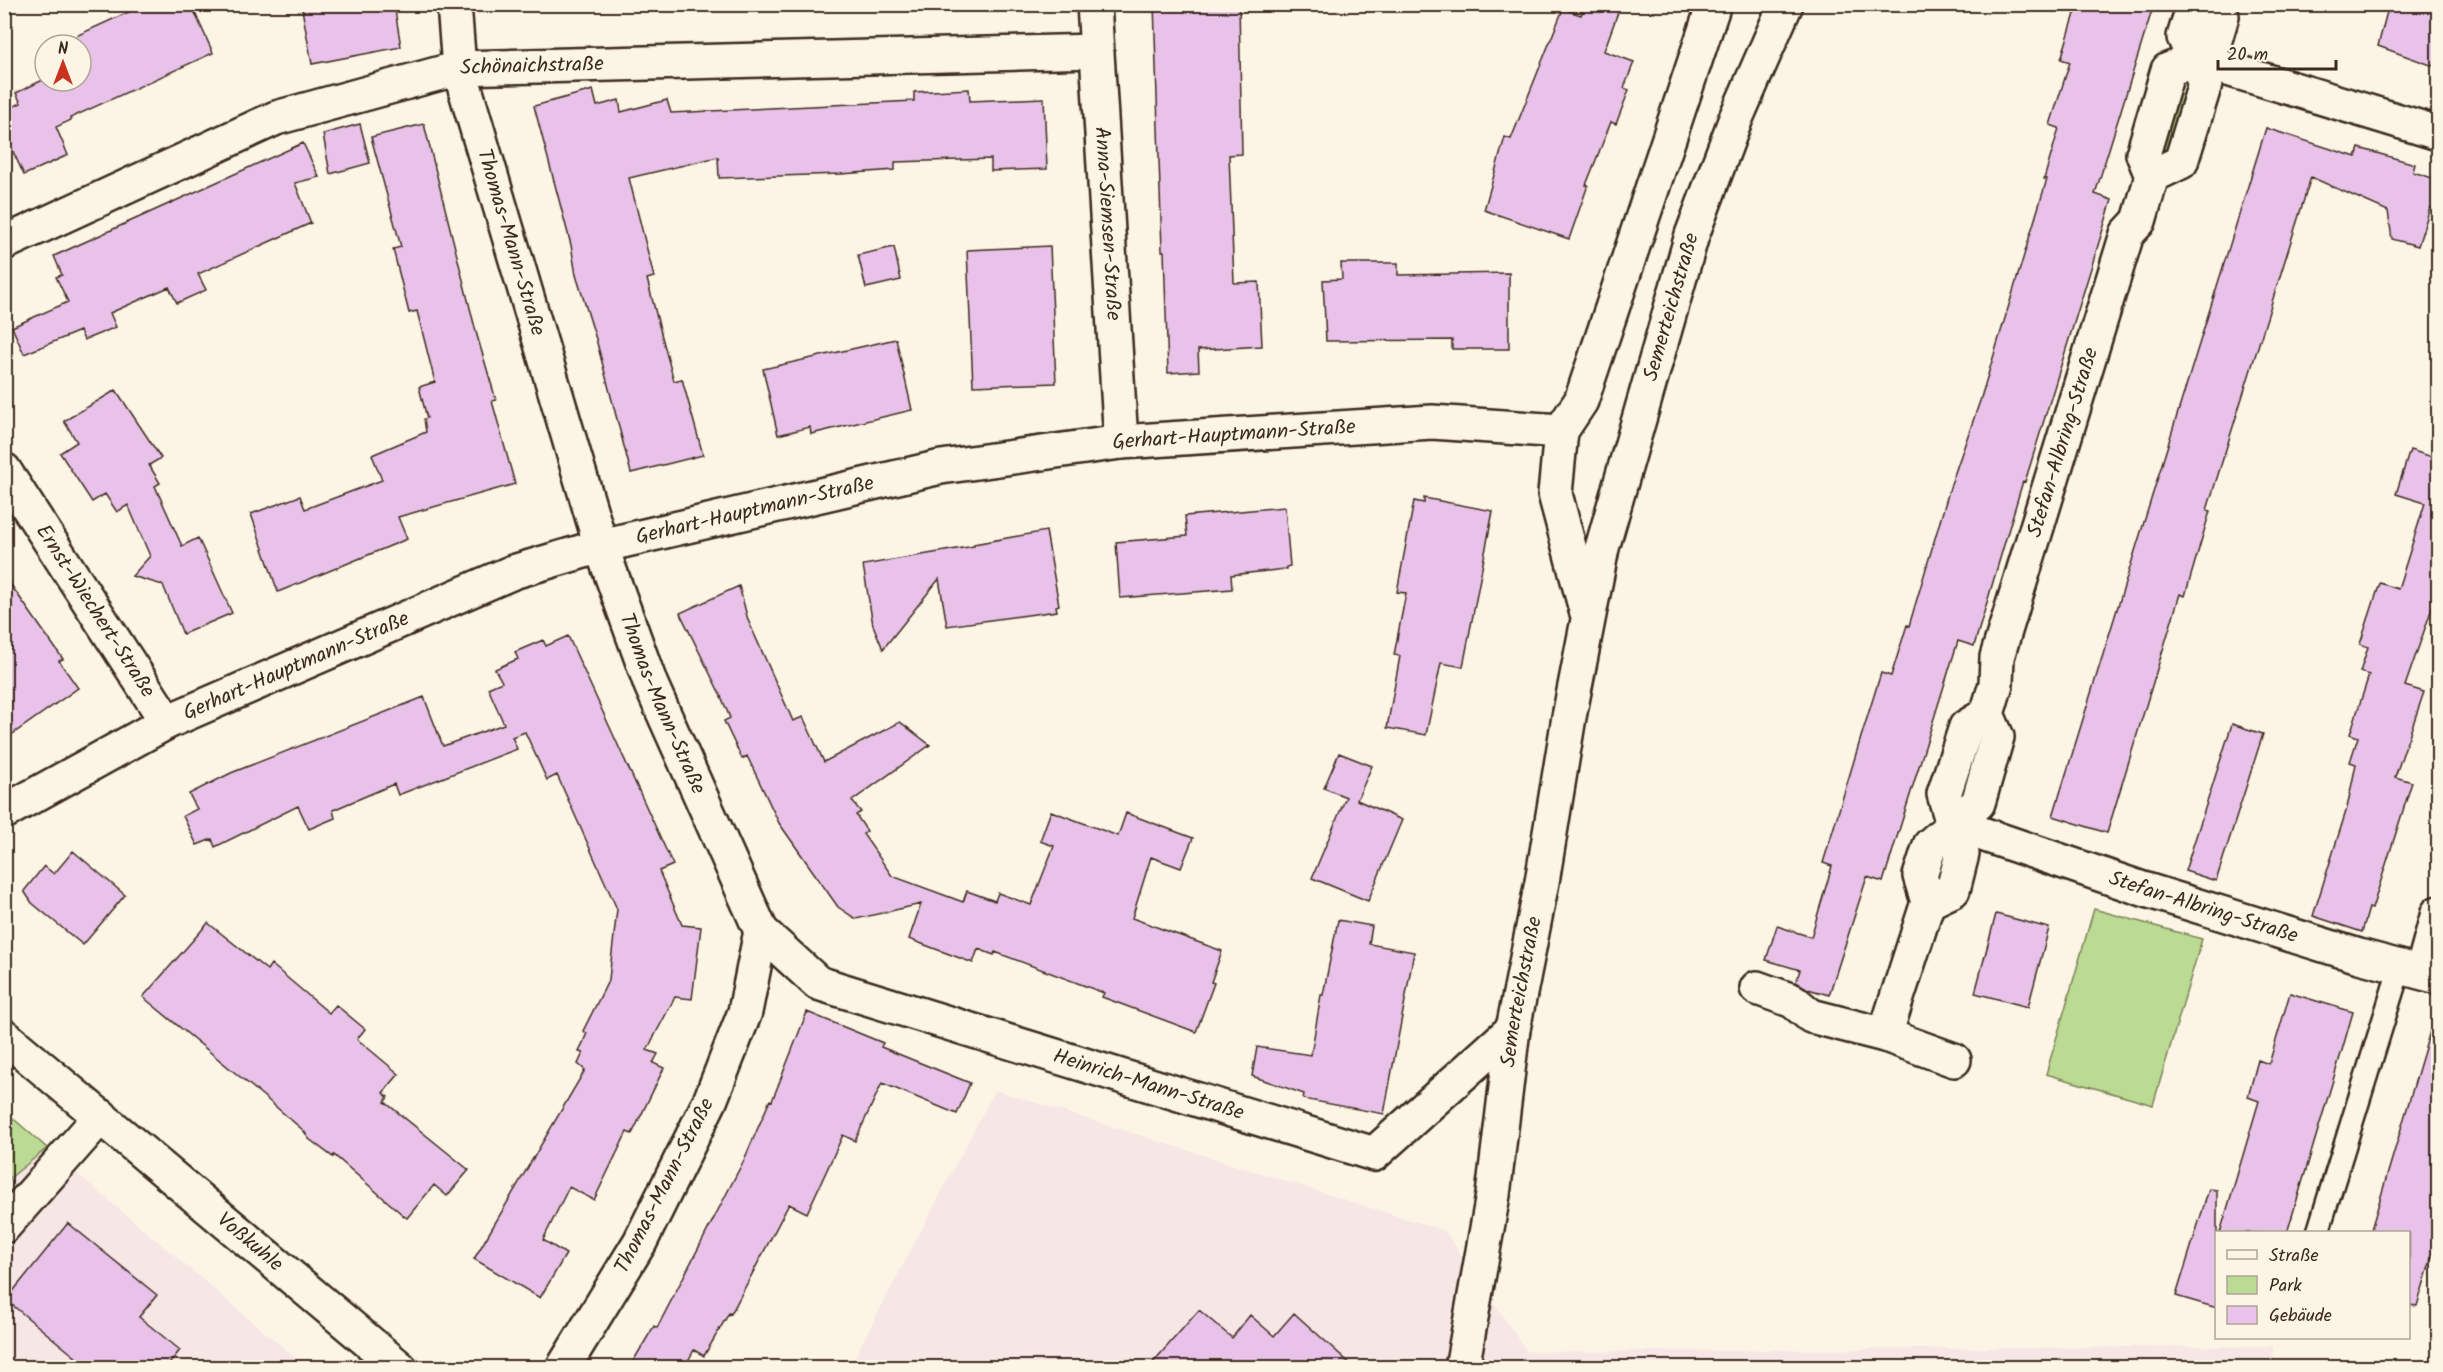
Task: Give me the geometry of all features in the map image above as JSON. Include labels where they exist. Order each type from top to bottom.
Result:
[{"type":"street","name":"Thomas-Mann-Straße","points":[[454,4],[459,68],[601,546],[651,685],[760,931],[745,1012],[711,1101],[640,1242],[563,1368]]},
{"type":"street","name":"Anna-Siemsen-Straße","points":[[1094,4],[1121,442]]},
{"type":"street","name":"Semerteichstraße","points":[[1588,618],[1555,494],[1561,431],[1581,401],[1714,4]]},
{"type":"street","name":"Semerteichstraße","points":[[1462,1368],[1493,1195],[1513,1029],[1602,548],[1692,235],[1736,118],[1786,4]]},
{"type":"street","name":"Stefan-Albring-Straße","points":[[1885,1035],[1928,902],[1920,876],[1930,845],[1978,803],[1997,737],[1987,714],[1996,684],[1997,657],[2127,234],[2139,221],[2152,176],[2181,162],[2205,84],[2184,37],[2194,4]]},
{"type":"street","points":[[2195,59],[2214,43],[2222,16],[2217,4]]},
{"type":"street","name":"Schönaichstraße","points":[[4,243],[276,118],[459,68],[1096,51]]},
{"type":"street","points":[[2195,59],[2439,133]]},
{"type":"street","name":"Gerhart-Hauptmann-Straße","points":[[4,812],[167,722],[513,572],[601,546],[941,467],[1121,442],[1432,422],[1561,431]]},
{"type":"street","name":"Ernst-Wiechert-Straße","points":[[4,470],[167,722]]},
{"type":"street","name":"Stefan-Albring-Straße","points":[[1953,824],[2143,889],[2420,972]]},
{"type":"street","points":[[2420,972],[2439,913]]},
{"type":"street","name":"Heinrich-Mann-Straße","points":[[760,931],[818,983],[1374,1154],[1513,1029]]},
{"type":"street","points":[[1757,988],[1793,1001],[1811,1016],[1885,1035],[1954,1060]]},
{"type":"street","name":"Voßkuhle","points":[[4,1035],[400,1368]]},
{"type":"street","points":[[4,1226],[101,1116]]},
{"type":"lane","points":[[2319,1231],[2420,972]]},
{"type":"shaded area","points":[[995,1090],[1445,1231],[1527,1352],[2273,1346],[2274,1367],[849,1368]]},
{"type":"shaded area","points":[[4,1112],[47,1148],[306,1367],[5,1367]]},
{"type":"green space","points":[[2177,91],[2183,96],[2167,154],[2160,157],[2156,152]]},
{"type":"green space","points":[[2094,909],[2202,939],[2153,1105],[2046,1074]]},
{"type":"green space","points":[[8,1114],[47,1148],[5,1182],[4,1117]]},
{"type":"building","points":[[146,4],[191,4],[213,53],[70,118],[71,120],[56,127],[68,155],[24,175],[4,132],[4,111],[21,103],[16,93],[33,85],[33,93],[93,93],[93,33],[83,33]]},
{"type":"building","points":[[301,4],[394,4],[401,47],[312,64]]},
{"type":"building","points":[[1154,4],[1239,4],[1242,154],[1229,155],[1234,283],[1259,282],[1262,346],[1198,350],[1199,371],[1168,373]]},
{"type":"building","points":[[1585,4],[1621,4],[1604,51],[1634,62],[1624,88],[1629,90],[1616,124],[1611,122],[1586,185],[1588,185],[1569,239],[1484,210],[1505,137],[1511,139],[1563,9],[1581,15]]},
{"type":"building","points":[[2078,4],[2154,4],[2095,194],[2112,200],[2025,482],[2023,481],[1974,646],[1958,641],[1883,882],[1867,877],[1829,995],[1808,989],[1796,982],[1800,970],[1766,960],[1777,926],[1811,937],[1832,866],[1823,863],[1862,734],[1881,673],[1891,676],[1907,625],[1909,626],[2047,179],[2044,179],[2059,128],[2050,125],[2070,62],[2061,59]]},
{"type":"building","points":[[2389,4],[2439,4],[2439,68],[2378,46]]},
{"type":"building","points":[[969,89],[970,101],[1044,98],[1047,169],[991,171],[991,159],[895,162],[895,170],[841,174],[719,178],[718,157],[629,178],[654,277],[647,279],[662,337],[674,381],[682,379],[703,455],[631,473],[596,339],[576,275],[571,245],[534,106],[593,90],[597,106],[619,100],[621,112],[667,100],[671,113],[914,101],[914,92]]},
{"type":"building","points":[[360,124],[370,163],[330,174],[323,134]]},
{"type":"building","points":[[424,124],[476,332],[496,400],[492,401],[515,484],[398,517],[407,539],[278,592],[251,514],[300,496],[305,509],[382,480],[372,455],[426,432],[424,419],[427,418],[419,387],[435,382],[417,311],[409,313],[393,249],[401,247],[371,137]]},
{"type":"building","points":[[2266,128],[2356,157],[2359,148],[2415,164],[2413,172],[2439,180],[2439,211],[2430,208],[2418,246],[2392,239],[2388,211],[2311,177],[2207,510],[2210,511],[2185,596],[2180,594],[2107,833],[2053,816]]},
{"type":"building","points":[[303,143],[319,177],[295,183],[311,223],[198,274],[206,290],[177,303],[169,287],[110,313],[116,327],[84,340],[80,331],[24,354],[12,327],[68,302],[56,277],[62,275],[54,256]]},
{"type":"building","points":[[1050,246],[1056,383],[973,386],[967,250]]},
{"type":"building","points":[[894,247],[901,280],[866,288],[858,255]]},
{"type":"building","points":[[1341,263],[1398,263],[1398,275],[1509,273],[1509,349],[1452,349],[1452,340],[1326,341],[1323,280],[1342,279]]},
{"type":"building","points":[[896,339],[912,410],[811,434],[810,427],[778,435],[763,369]]},
{"type":"building","points":[[116,390],[161,458],[149,465],[160,483],[155,486],[182,546],[198,538],[232,613],[183,634],[163,585],[132,576],[150,556],[128,505],[117,512],[105,494],[92,502],[60,453],[77,442],[64,421]]},
{"type":"building","points":[[2410,450],[2439,459],[2439,588],[2405,686],[2424,692],[2395,777],[2412,782],[2372,909],[2369,908],[2362,932],[2313,916],[2347,808],[2356,764],[2350,762],[2358,737],[2350,734],[2369,675],[2360,672],[2368,647],[2360,644],[2380,583],[2398,589],[2425,503],[2396,494]]},
{"type":"building","points":[[1424,498],[1493,511],[1463,667],[1441,663],[1426,735],[1387,728],[1400,656],[1394,655],[1406,593],[1397,592],[1414,501],[1424,503]]},
{"type":"building","points":[[1285,507],[1290,566],[1286,569],[1231,575],[1232,589],[1120,598],[1116,542],[1187,536],[1185,516]]},
{"type":"building","points":[[1046,531],[1059,605],[1056,606],[1057,611],[947,626],[939,579],[883,649],[873,625],[863,565]]},
{"type":"building","points":[[4,575],[63,659],[59,661],[78,688],[4,740]]},
{"type":"building","points":[[739,586],[748,620],[793,721],[803,717],[824,762],[900,722],[930,745],[852,801],[861,812],[856,815],[867,831],[863,834],[892,876],[963,902],[967,891],[995,901],[998,893],[1031,905],[1054,846],[1040,841],[1051,811],[1118,836],[1126,813],[1193,838],[1181,868],[1151,857],[1132,918],[1222,951],[1211,982],[1214,983],[1196,1032],[1102,997],[1104,993],[995,952],[994,955],[978,949],[973,963],[909,939],[921,904],[856,919],[838,907],[779,823],[747,756],[742,759],[724,721],[730,718],[720,694],[680,613]]},
{"type":"building","points":[[568,636],[673,865],[659,871],[682,925],[701,927],[692,999],[675,997],[647,1050],[658,1054],[653,1063],[664,1068],[632,1134],[627,1132],[594,1200],[569,1187],[543,1240],[566,1254],[540,1298],[474,1259],[585,1070],[578,1064],[583,1053],[579,1052],[587,1033],[583,1031],[609,979],[617,909],[557,775],[547,780],[525,732],[512,737],[517,749],[398,795],[394,784],[333,810],[335,818],[309,829],[298,806],[215,847],[212,839],[197,845],[183,816],[197,809],[189,794],[231,773],[424,697],[443,746],[504,724],[488,688],[502,682],[495,669],[518,659],[515,652],[543,640],[546,646]]},
{"type":"building","points":[[2232,724],[2263,734],[2216,881],[2185,871]]},
{"type":"building","points":[[1339,753],[1372,766],[1357,800],[1402,820],[1368,901],[1312,878],[1346,797],[1324,788]]},
{"type":"building","points":[[73,851],[125,895],[83,945],[32,903],[24,891],[44,866],[54,874]]},
{"type":"building","points":[[1996,914],[2049,928],[2028,1007],[1975,993]]},
{"type":"building","points":[[1338,920],[1372,926],[1369,944],[1414,952],[1384,1114],[1303,1099],[1304,1094],[1252,1076],[1257,1047],[1311,1055],[1321,995],[1323,995]]},
{"type":"building","points":[[208,923],[267,970],[271,964],[329,1013],[336,1005],[365,1029],[357,1039],[399,1074],[383,1093],[388,1097],[385,1102],[469,1170],[447,1196],[434,1185],[407,1218],[334,1155],[333,1157],[309,1139],[304,1131],[262,1095],[143,997]]},
{"type":"building","points":[[2290,993],[2353,1012],[2288,1231],[2221,1231],[2259,1101],[2248,1097],[2258,1060],[2269,1064]]},
{"type":"building","points":[[807,1012],[883,1043],[881,1047],[970,1083],[957,1114],[882,1083],[855,1141],[843,1135],[807,1213],[789,1204],[731,1314],[729,1313],[704,1356],[694,1350],[684,1368],[629,1368],[654,1326],[657,1328],[744,1160],[770,1100],[772,1101]]},
{"type":"building","points":[[2430,1031],[2439,1032],[2439,1233],[2417,1306],[2410,1305],[2410,1231],[2371,1231]]},
{"type":"building","points":[[2209,1189],[2217,1190],[2215,1307],[2176,1296]]},
{"type":"building","points":[[68,1223],[157,1295],[139,1317],[180,1350],[166,1368],[89,1368],[6,1300]]},
{"type":"building","points":[[1199,1310],[1232,1338],[1250,1315],[1274,1336],[1294,1313],[1355,1368],[1148,1368]]}]
